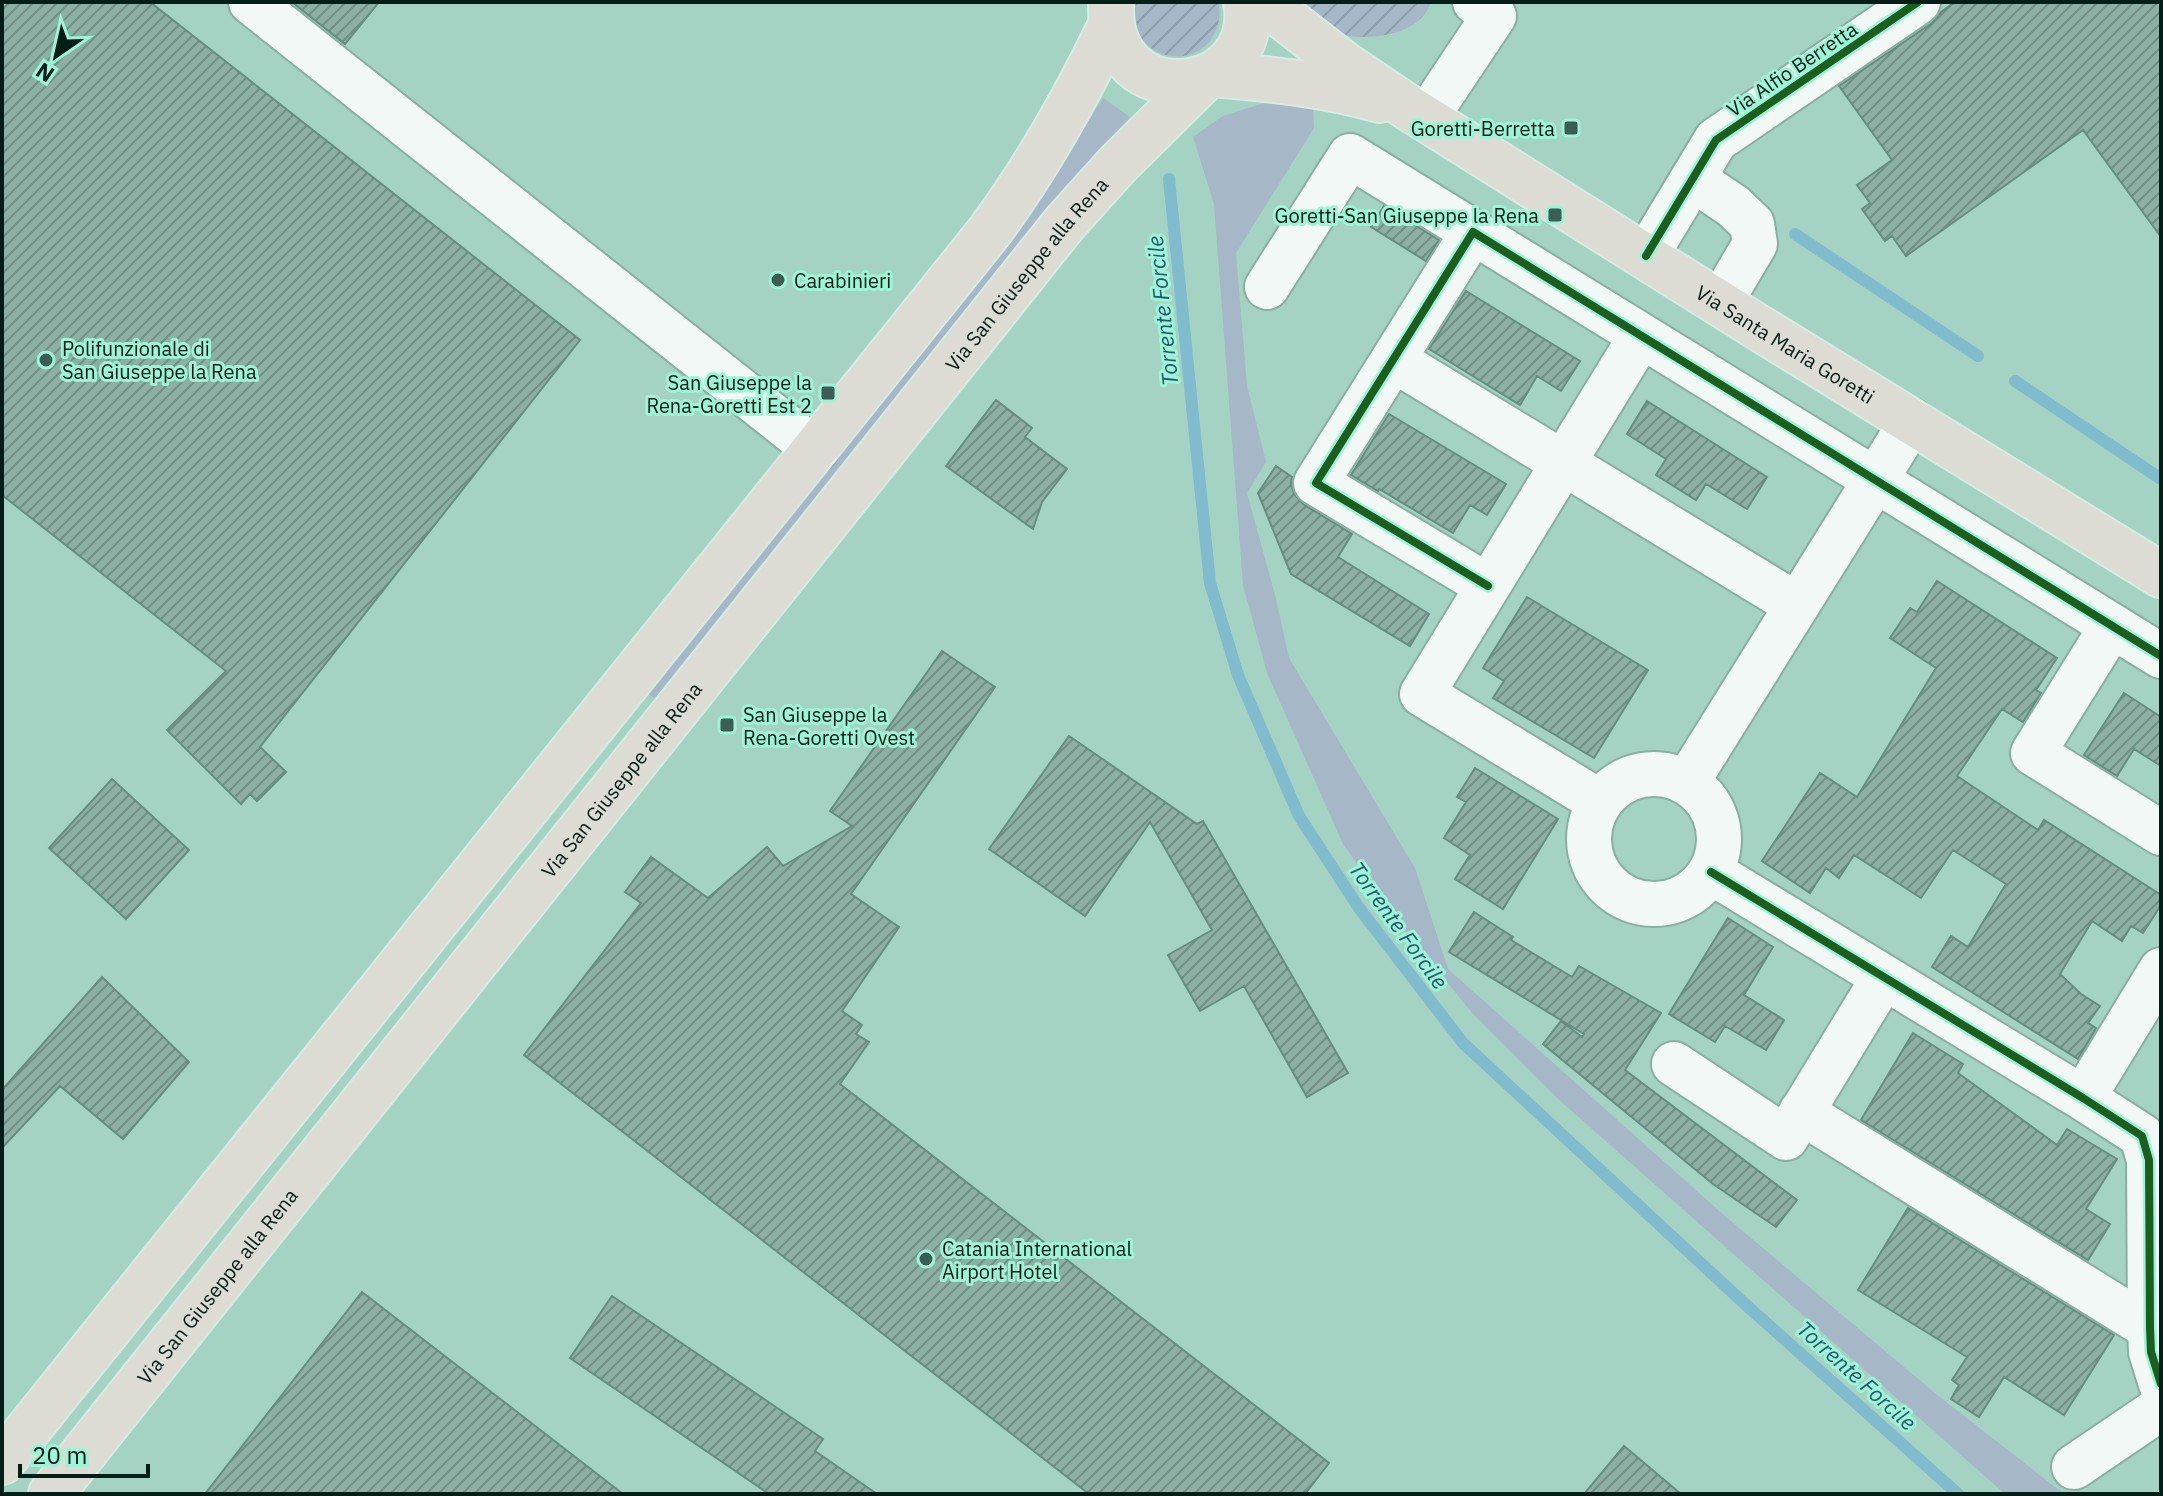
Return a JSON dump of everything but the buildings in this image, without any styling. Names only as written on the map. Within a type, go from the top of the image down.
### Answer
[{"type":"main road","name":"Via San Giuseppe alla Rena","points":[[51,1494],[1064,224],[1118,164],[1209,76],[1232,58],[1247,26],[1246,2]]},
{"type":"main road","points":[[1264,2],[1345,65],[1419,114]]},
{"type":"main road","points":[[2,1462],[816,450],[1013,200],[1053,136],[1111,14]]},
{"type":"main road","points":[[1111,14],[1119,49],[1146,74],[1164,81],[1192,81],[1209,76],[1301,82],[1351,92],[1419,114]]},
{"type":"main road","name":"Via Santa Maria Goretti","points":[[1419,114],[2161,575]]},
{"type":"main road","points":[[613,701],[657,737]]},
{"type":"main road","points":[[514,825],[557,860]]},
{"type":"street","points":[[251,2],[816,450]]},
{"type":"street","points":[[1419,114],[1494,16],[1475,2]]},
{"type":"street","name":"Via Alfio Berretta","points":[[1646,256],[1716,140],[1918,2]]},
{"type":"street","points":[[1267,287],[1350,156],[2161,656]]},
{"type":"street","points":[[1693,179],[1733,206],[1752,224],[1755,244],[1720,303]]},
{"type":"street","points":[[1473,232],[1316,483],[1488,586]]},
{"type":"street","points":[[1600,802],[1422,694],[1641,336]]},
{"type":"street","points":[[1394,360],[1797,605]]},
{"type":"street","points":[[1687,782],[1912,421]]},
{"type":"street","points":[[2112,626],[2033,753],[2161,833]]},
{"type":"street","points":[[1650,773],[1669,775],[1687,782],[1703,795],[1714,812],[1720,832],[1718,853],[1711,872],[1698,889],[1669,902],[1638,902],[1618,893],[1603,879],[1593,861],[1589,839],[1592,819],[1600,802],[1615,786],[1632,777],[1650,773]]},
{"type":"street","points":[[1711,872],[2142,1136],[2149,1160],[2150,1328],[2153,1360],[2161,1384]]},
{"type":"street","points":[[2083,1098],[2161,970]]},
{"type":"street","points":[[1674,1064],[1786,1138],[1884,977]]},
{"type":"street","points":[[1801,1112],[2150,1328]]},
{"type":"street","points":[[2074,1467],[2161,1408]]},
{"type":"shaded area","points":[[1136,2],[1219,2],[1218,24],[1211,40],[1199,51],[1184,56],[1168,55],[1153,50],[1142,38],[1135,21]]},
{"type":"shaded area","points":[[1308,2],[1431,2],[1426,13],[1408,27],[1384,35],[1359,37],[1337,33],[1308,18]]},
{"type":"shaded area","points":[[1103,98],[1130,117],[1064,190],[657,700],[647,693],[1051,179]]},
{"type":"shaded area","points":[[1264,103],[1313,104],[1314,128],[1236,253],[1247,386],[1266,462],[1247,493],[1289,658],[1415,868],[1448,969],[1726,1217],[1936,1394],[2064,1494],[2005,1494],[1557,1098],[1473,1014],[1395,918],[1343,844],[1267,673],[1243,585],[1214,204],[1193,137],[1223,116]]},
{"type":"waterway","name":"Torrente Forcile","points":[[1169,179],[1210,583],[1238,675],[1299,816],[1359,908],[1463,1043],[1745,1304],[1958,1494]]},
{"type":"waterway","points":[[1795,234],[1978,356]]},
{"type":"waterway","points":[[2015,381],[2161,479]]},
{"type":"cycle path","points":[[1646,256],[1716,140],[1918,2]]},
{"type":"cycle path","points":[[1488,586],[1316,483],[1473,232],[2161,656]]},
{"type":"cycle path","points":[[1711,872],[2142,1136],[2149,1160],[2151,1352],[2161,1384]]},
{"type":"place","name":"Goretti-Berretta","points":[[1571,128]]},
{"type":"place","name":"Goretti-San Giuseppe la Rena","points":[[1555,215]]},
{"type":"place","name":"Carabinieri","points":[[778,280]]},
{"type":"place","name":"Polifunzionale di San Giuseppe la Rena","points":[[46,360]]},
{"type":"place","name":"San Giuseppe la Rena-Goretti Est 2","points":[[828,393]]},
{"type":"place","name":"San Giuseppe la Rena-Goretti Ovest","points":[[727,725]]},
{"type":"place","name":"Catania International Airport Hotel","points":[[926,1259]]}]
